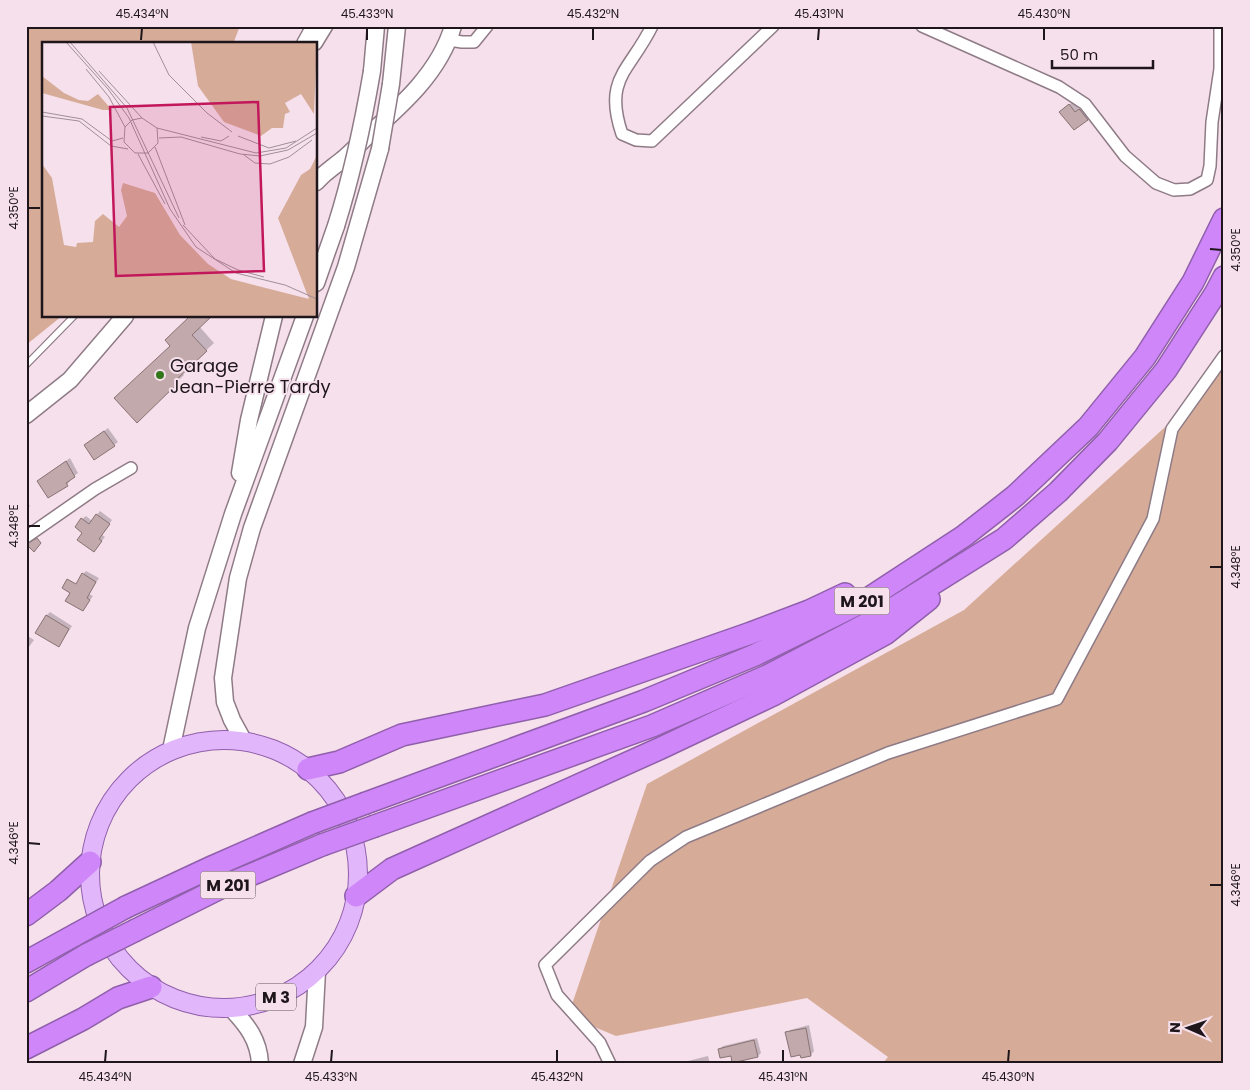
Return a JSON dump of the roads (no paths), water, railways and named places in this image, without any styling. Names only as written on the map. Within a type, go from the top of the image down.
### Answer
[{"type":"highway","name":"M 201","points":[[26,962],[126,907],[312,823],[644,701],[756,655],[866,600],[964,536],[1015,496],[1088,427],[1146,357],[1193,282],[1224,219]]},
{"type":"highway","name":"M 201","points":[[26,991],[86,956],[224,886],[375,826],[652,726],[767,676],[878,618],[1004,539],[1058,492],[1108,441],[1166,370],[1224,277]]},
{"type":"highway","points":[[308,769],[339,762],[402,735],[545,705],[644,672],[809,611],[869,582],[948,536],[1067,447]]},
{"type":"highway","points":[[356,896],[392,869],[661,748],[774,695],[838,661],[885,634],[1004,539]]},
{"type":"highway","points":[[26,915],[58,891],[90,862]]},
{"type":"highway","points":[[26,1048],[83,1019],[118,998],[152,987]]},
{"type":"main road","points":[[306,42],[315,26]]},
{"type":"main road","points":[[318,277],[348,189],[372,71],[376,26]]},
{"type":"main road","points":[[243,740],[225,702],[223,678],[238,578],[252,528],[346,267],[380,149],[391,84],[397,26]]},
{"type":"main road","points":[[320,175],[342,160],[402,105],[433,68],[451,33]]},
{"type":"main road","points":[[26,415],[70,380],[123,318]]},
{"type":"main road","points":[[232,514],[249,420],[274,318]]},
{"type":"main road","points":[[171,750],[197,628],[232,514],[304,318]]},
{"type":"main road","name":"M 3","points":[[218,739],[243,740],[277,750],[308,769],[332,795],[349,826],[357,860],[356,896],[348,923],[335,949],[317,971],[291,990],[262,1003],[231,1008],[203,1007],[176,1000],[152,987],[124,964],[103,933],[92,898],[90,862],[95,833],[107,807],[124,783],[146,764],[171,750],[194,742],[218,739]]},
{"type":"main road","name":"M 3","points":[[302,1064],[314,1027],[317,971]]},
{"type":"main road","name":"M 3","points":[[231,1008],[250,1031],[256,1043],[260,1064]]},
{"type":"street","points":[[317,42],[327,26]]},
{"type":"street","points":[[451,33],[474,42],[487,26]]},
{"type":"street","points":[[652,26],[623,72],[615,96],[616,116],[622,134],[636,140],[652,141],[773,26]]},
{"type":"street","points":[[922,26],[1058,87],[1086,104],[1125,156],[1156,183],[1174,190],[1190,189],[1206,180],[1210,166],[1212,122],[1220,68],[1220,26]]},
{"type":"street","points":[[610,1064],[600,1043],[557,995],[545,965],[650,861],[686,837],[888,753],[1057,699],[1153,519],[1172,429],[1224,356]]},
{"type":"street","points":[[26,538],[96,489],[131,468]]},
{"type":"lane","points":[[26,365],[72,318]]},
{"type":"place","name":"Garage Jean-Pierre Tardy","points":[[160,375]]}]
